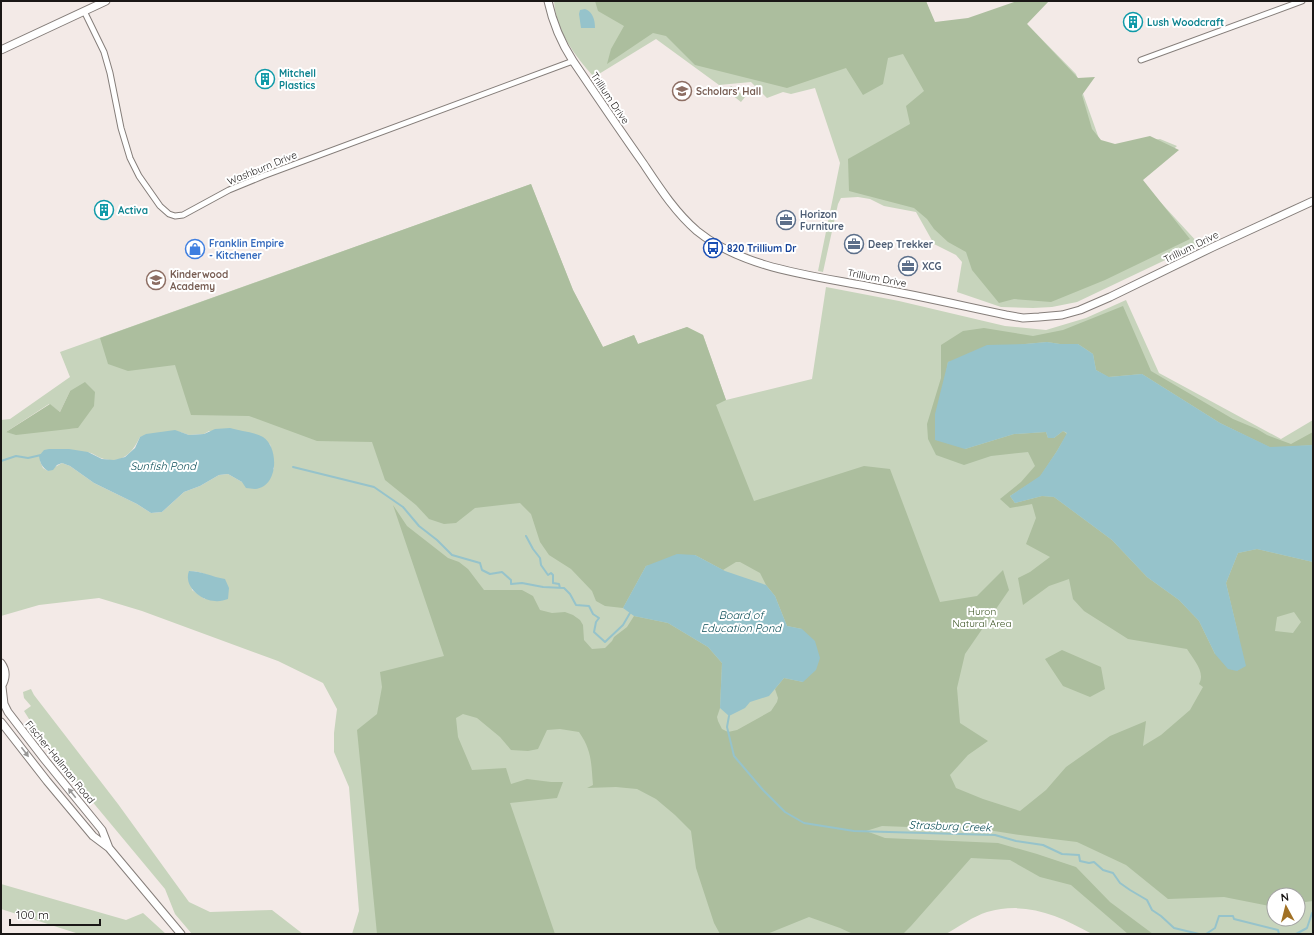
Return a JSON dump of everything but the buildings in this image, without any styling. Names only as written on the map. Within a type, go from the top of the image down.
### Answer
[{"type":"street","points":[[1,50],[106,1]]},
{"type":"street","name":"Trillium Drive","points":[[548,1],[552,22],[563,45],[671,204],[682,217],[721,248],[743,258],[781,269],[1023,318],[1062,315],[1080,310],[1110,297],[1313,201]]},
{"type":"street","points":[[1141,60],[1302,1]]},
{"type":"street","name":"Washburn Drive","points":[[84,11],[104,52],[110,73],[121,128],[130,158],[139,176],[160,206],[169,214],[175,216],[189,213],[229,190],[263,176],[573,61]]},
{"type":"street","name":"Fischer-Hallman Road","points":[[1,663],[6,676],[1,687],[4,704],[8,712],[44,760],[102,830],[109,848]]},
{"type":"street","name":"Fischer-Hallman Road","points":[[1,722],[47,782],[93,836],[109,848],[181,934]]},
{"type":"green space","points":[[554,1],[926,1],[934,24],[1024,21],[1076,74],[1102,147],[1160,139],[1177,146],[1140,180],[1199,244],[1077,302],[1052,307],[1001,307],[957,292],[962,262],[956,255],[934,244],[916,212],[884,206],[870,199],[858,197],[841,198],[838,204],[823,272],[818,271],[840,163],[815,88],[791,94],[783,92],[767,98],[751,82],[719,85],[656,39],[594,77],[574,52],[563,33],[558,23]]},
{"type":"green space","points":[[595,1],[926,1],[935,22],[968,18],[1017,1],[1049,1],[1027,24],[1078,78],[1095,77],[1082,95],[1092,129],[1101,140],[1115,144],[1150,136],[1179,150],[1143,180],[1190,239],[1105,280],[1051,302],[1014,299],[999,303],[972,270],[966,252],[948,242],[934,229],[927,219],[914,208],[849,191],[848,159],[910,124],[906,106],[924,91],[903,54],[888,58],[883,84],[863,95],[846,68],[787,88],[695,65],[666,36],[653,33],[607,64],[611,49],[624,26],[598,11]]},
{"type":"green space","points":[[731,86],[745,97],[741,102],[727,91]]},
{"type":"green space","name":"Huron Natural Area","points":[[531,184],[573,290],[603,347],[634,335],[638,344],[687,327],[703,335],[726,400],[812,379],[826,287],[899,301],[1005,326],[1046,330],[1086,318],[1126,300],[1159,373],[1281,439],[1313,420],[1313,934],[1092,934],[1054,916],[1028,909],[1015,908],[987,912],[946,934],[352,934],[359,911],[349,787],[334,752],[334,733],[337,709],[323,683],[278,661],[142,611],[99,598],[39,605],[1,616],[1,420],[10,419],[70,377],[60,352]],"holes":[[[70,391],[78,428],[6,432],[49,404],[60,412]],[[209,431],[270,444],[274,469],[242,482],[228,474],[219,475],[200,486],[184,492],[162,512],[151,513],[137,504],[94,483],[70,466],[62,463],[48,471],[43,468],[40,461],[86,452],[108,460],[120,459],[129,453],[140,437],[180,432],[189,435],[204,434]],[[189,571],[200,572],[216,578],[205,599],[192,590]]]},
{"type":"green space","name":"Huron Natural Area","points":[[531,184],[573,290],[603,347],[634,335],[638,344],[687,327],[703,335],[726,400],[716,405],[754,501],[864,466],[890,469],[940,602],[977,596],[1003,570],[1009,590],[965,654],[957,688],[960,723],[988,741],[968,755],[950,775],[956,788],[983,799],[1020,811],[1046,790],[1066,767],[1110,736],[1146,721],[1143,746],[1161,735],[1190,710],[1203,687],[1199,684],[1201,675],[1200,670],[1187,649],[1128,639],[1084,611],[1073,599],[1069,579],[1049,586],[1023,605],[1018,578],[1030,572],[1050,557],[1026,544],[1036,518],[1032,504],[1010,508],[1000,499],[1021,482],[1035,466],[1028,452],[991,456],[964,465],[936,455],[928,439],[927,424],[941,378],[941,345],[963,331],[984,328],[1033,336],[1063,330],[1123,306],[1151,371],[1233,419],[1267,435],[1291,444],[1313,432],[1313,445],[1271,448],[1220,423],[1142,374],[1108,377],[1096,370],[1093,354],[1078,344],[1047,342],[1025,344],[948,362],[945,379],[965,449],[1014,434],[1046,432],[1048,438],[1054,438],[1063,431],[1067,434],[1040,477],[1010,496],[1015,503],[1042,496],[1054,497],[1112,540],[1147,577],[1179,600],[1199,621],[1215,654],[1239,638],[1226,583],[1238,553],[1257,549],[1313,562],[1313,901],[1306,902],[1306,887],[1266,887],[1266,905],[1224,897],[1168,899],[1126,865],[1077,842],[988,830],[882,826],[866,831],[885,838],[998,843],[1076,867],[1110,902],[1153,934],[1128,934],[1071,885],[1040,877],[1010,860],[971,858],[903,934],[853,934],[809,917],[767,934],[720,934],[714,923],[696,868],[691,831],[656,799],[637,789],[616,787],[587,788],[593,785],[591,763],[589,751],[579,732],[560,729],[547,730],[538,749],[528,751],[511,750],[500,737],[477,718],[463,714],[456,718],[458,737],[472,770],[506,768],[511,784],[527,779],[563,782],[557,798],[510,803],[555,934],[377,934],[357,730],[377,714],[382,687],[380,672],[444,656],[393,505],[407,526],[448,558],[459,562],[468,569],[484,590],[522,590],[533,596],[540,610],[552,613],[565,612],[580,620],[583,625],[584,640],[592,649],[605,648],[614,637],[627,627],[634,616],[668,623],[708,647],[722,663],[720,708],[717,717],[722,729],[728,732],[737,730],[771,711],[778,698],[775,689],[784,678],[803,682],[802,629],[787,626],[775,596],[766,585],[760,573],[740,562],[736,562],[723,570],[695,555],[646,566],[623,608],[605,606],[596,601],[592,591],[571,569],[549,555],[540,542],[531,514],[520,503],[475,508],[456,523],[444,524],[429,519],[416,505],[385,480],[372,442],[317,441],[249,416],[191,415],[175,365],[128,371],[108,364],[100,338]],"holes":[[[1294,612],[1301,622],[1293,633],[1275,631],[1277,617]]]},
{"type":"green space","points":[[85,382],[95,392],[94,406],[78,428],[16,435],[6,432],[50,404],[60,412],[70,391]]},
{"type":"green space","points":[[1062,650],[1101,667],[1105,689],[1090,697],[1063,686],[1045,659]]},
{"type":"green space","points":[[31,689],[34,695],[118,804],[189,902],[210,912],[272,910],[303,934],[192,934],[175,914],[165,889],[46,746],[24,711],[31,706],[24,698],[23,692]]},
{"type":"green space","points":[[1,884],[126,920],[143,913],[166,934],[79,934],[1,909]]},
{"type":"water","points":[[585,9],[590,12],[593,17],[595,28],[581,28],[579,14],[580,10]]},
{"type":"water","points":[[1047,342],[1078,344],[1093,354],[1096,370],[1109,377],[1142,374],[1220,423],[1270,447],[1313,445],[1313,562],[1257,549],[1238,553],[1226,583],[1246,666],[1237,671],[1228,669],[1215,654],[1199,621],[1179,600],[1147,577],[1112,540],[1054,497],[1042,496],[1015,503],[1010,496],[1040,476],[1067,433],[1063,431],[1054,438],[1048,438],[1046,432],[1014,434],[965,449],[935,440],[935,414],[948,362],[987,345]]},
{"type":"water","name":"Sunfish Pond","points":[[230,428],[259,435],[268,442],[274,457],[274,466],[269,481],[263,487],[255,489],[246,488],[242,482],[228,474],[219,475],[200,486],[184,492],[162,512],[151,513],[137,504],[94,483],[70,466],[62,463],[57,465],[53,470],[48,471],[42,465],[39,456],[44,450],[69,449],[88,452],[102,459],[114,460],[125,457],[135,448],[140,437],[146,434],[175,430],[189,435],[204,434],[215,429]]},
{"type":"water","name":"Board of Education Pond","points":[[677,554],[695,555],[725,571],[766,585],[775,596],[787,626],[802,629],[815,641],[820,658],[816,670],[803,682],[784,678],[769,696],[750,702],[745,708],[729,716],[720,708],[722,663],[708,647],[668,623],[634,616],[623,608],[646,566]]},
{"type":"water","points":[[189,571],[225,579],[229,588],[228,599],[222,601],[210,600],[194,592],[189,582]]},
{"type":"waterway","points":[[1,461],[16,456],[28,458],[41,455]]},
{"type":"waterway","points":[[293,467],[374,487],[403,507],[419,526],[437,540],[452,555],[480,563],[482,570],[490,574],[502,572],[511,580],[511,584],[522,583],[543,587],[564,588],[570,594],[576,605],[589,606],[593,614],[599,618],[596,622],[594,632],[605,642],[623,625],[630,613]]},
{"type":"waterway","points":[[526,536],[540,558],[541,565],[548,575],[551,573],[553,575],[553,583],[559,584],[560,588]]},
{"type":"waterway","name":"Strasburg Creek","points":[[729,716],[727,727],[734,756],[763,790],[785,812],[804,823],[854,831],[995,835],[1016,841],[1043,845],[1062,854],[1079,855],[1080,861],[1089,863],[1094,862],[1103,870],[1113,873],[1120,883],[1147,900],[1152,910],[1174,928],[1199,934]]},
{"type":"waterway","name":"Strasburg Creek","points":[[1296,934],[1307,928],[1313,913]]},
{"type":"waterway","name":"Strasburg Creek","points":[[1206,934],[1215,928],[1219,916],[1233,916],[1234,919],[1278,930],[1279,934]]},
{"type":"place","name":"Lush Woodcraft","points":[[1133,22]]},
{"type":"place","name":"Mitchell Plastics","points":[[265,79]]},
{"type":"place","name":"Scholars' Hall","points":[[682,91]]},
{"type":"place","name":"Activa","points":[[104,210]]},
{"type":"place","name":"Horizon Furniture","points":[[786,220]]},
{"type":"place","name":"Deep Trekker","points":[[854,244]]},
{"type":"place","name":"820 Trillium Dr","points":[[713,248]]},
{"type":"place","name":"Franklin Empire - Kitchener","points":[[195,249]]},
{"type":"place","name":"XCG","points":[[908,266]]},
{"type":"place","name":"Kinderwood Academy","points":[[156,280]]}]
